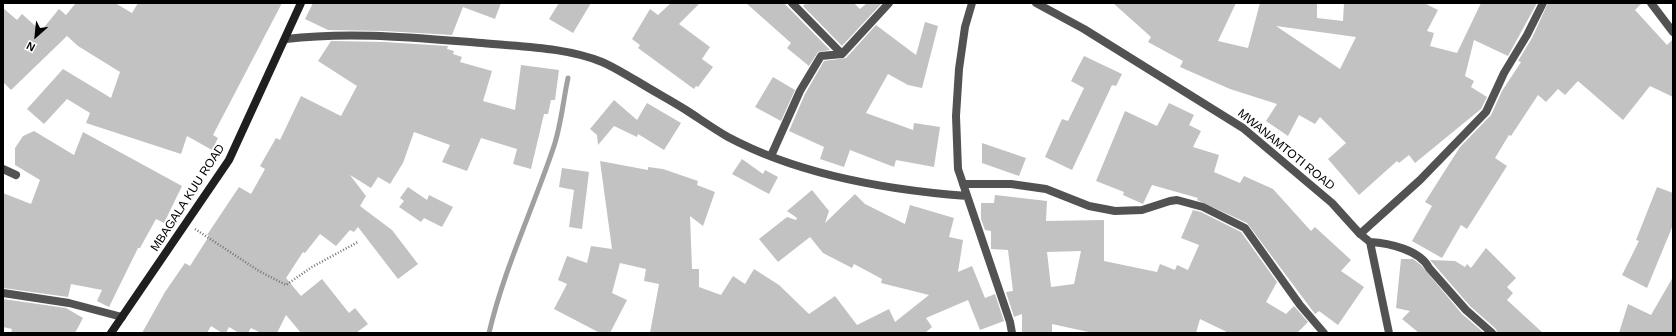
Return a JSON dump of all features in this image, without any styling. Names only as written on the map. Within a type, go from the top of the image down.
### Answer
[{"type":"street","name":"MBAGALA KUU ROAD","points":[[111,333],[229,160],[286,40],[301,3]]},
{"type":"street","points":[[792,3],[842,54]]},
{"type":"street","points":[[771,156],[800,91],[821,56],[842,54],[890,3]]},
{"type":"street","points":[[972,3],[965,27],[959,69],[956,116],[958,169],[1010,322],[1012,333]]},
{"type":"street","name":"MWANAMTOTI ROAD","points":[[1036,3],[1084,29],[1243,128],[1332,203],[1360,234],[1370,242]]},
{"type":"street","points":[[1360,234],[1420,180],[1486,112],[1504,73],[1544,3]]},
{"type":"street","points":[[1651,3],[1673,32]]},
{"type":"street","points":[[286,40],[307,37],[363,35],[524,47],[575,54],[609,66],[726,136],[771,156],[839,177],[884,187],[917,192],[967,196]]},
{"type":"street","points":[[3,169],[16,175]]},
{"type":"street","points":[[963,184],[1011,184],[1046,190],[1089,206],[1115,211],[1142,210],[1177,200],[1203,207],[1245,228],[1296,299],[1324,333]]},
{"type":"street","points":[[1389,333],[1370,242],[1387,243],[1425,260],[1429,268],[1466,310],[1492,333]]},
{"type":"street","points":[[3,293],[69,303],[122,317]]},
{"type":"path","points":[[187,223],[209,240],[259,271],[286,285],[312,267],[358,242]]},
{"type":"building","points":[[76,3],[115,3],[132,13],[138,3],[282,3],[213,135],[218,138],[212,150],[187,136],[181,154],[86,123],[90,113],[67,99],[44,124],[27,109],[63,69],[111,98],[120,72],[78,46],[67,36],[11,90],[3,82],[3,8],[17,20],[22,14],[41,31],[59,9],[66,15]]},
{"type":"building","points":[[313,3],[501,3],[495,19],[463,7],[452,35],[384,31],[328,30],[305,19]]},
{"type":"building","points":[[559,3],[591,3],[573,33],[549,19]]},
{"type":"building","points":[[671,3],[700,3],[679,24],[710,47],[702,59],[713,67],[698,87],[696,86],[694,89],[638,48],[640,45],[632,39],[650,9],[658,15]]},
{"type":"building","points":[[746,3],[784,3],[830,50],[818,52],[809,66],[787,48],[791,43]]},
{"type":"building","points":[[806,3],[854,3],[860,9],[867,3],[882,3],[842,46],[803,6]]},
{"type":"building","points":[[1113,3],[1236,3],[1218,41],[1248,48],[1260,3],[1317,3],[1317,18],[1343,21],[1344,3],[1424,3],[1438,10],[1427,31],[1434,33],[1430,46],[1457,53],[1481,3],[1537,3],[1508,56],[1474,40],[1465,76],[1474,81],[1471,87],[1487,97],[1481,109],[1415,163],[1409,155],[1399,163],[1397,161],[1359,195],[1328,159],[1346,143],[1320,117],[1315,124],[1299,115],[1288,136],[1266,121],[1277,104],[1230,89],[1180,67],[1183,61],[1148,42],[1151,37]],"holes":[[[1276,26],[1356,37],[1340,69]]]},
{"type":"building","points":[[1548,3],[1642,3],[1635,10],[1667,45],[1673,39],[1673,97],[1650,86],[1623,120],[1578,81],[1565,95],[1558,89],[1546,102],[1538,95],[1511,136],[1509,135],[1495,158],[1507,166],[1467,229],[1461,225],[1442,258],[1412,241],[1432,206],[1425,202],[1460,147],[1491,115],[1502,91],[1521,62],[1518,61],[1532,38]]},
{"type":"building","points":[[925,22],[938,26],[922,88],[908,85],[888,74],[866,113],[913,130],[914,123],[940,127],[934,167],[896,160],[894,167],[850,150],[844,167],[820,159],[824,147],[789,131],[805,94],[824,61],[846,58],[876,25],[916,55]]},
{"type":"building","points":[[331,41],[384,42],[448,46],[447,49],[454,51],[453,54],[462,57],[460,62],[492,71],[483,101],[515,110],[521,65],[559,70],[555,100],[551,100],[548,114],[544,114],[531,169],[513,164],[517,149],[481,138],[467,171],[442,162],[450,145],[414,132],[403,163],[390,184],[378,177],[371,188],[350,175],[366,196],[360,206],[392,230],[418,264],[398,279],[358,227],[354,232],[350,230],[336,246],[320,234],[305,253],[303,252],[286,278],[301,296],[322,279],[349,313],[355,308],[368,324],[356,333],[301,333],[286,315],[277,333],[261,333],[251,328],[248,333],[239,333],[229,327],[226,333],[222,333],[211,326],[207,333],[142,333],[165,292],[185,263],[190,266],[209,236],[207,235],[239,187],[251,194],[265,169],[260,166],[276,138],[280,140],[301,96],[341,116],[357,86],[318,61]]},
{"type":"building","points":[[1084,56],[1122,74],[1116,86],[1112,85],[1072,170],[1045,157],[1062,119],[1068,121],[1084,88],[1071,81]]},
{"type":"building","points":[[773,77],[795,90],[781,121],[755,107]]},
{"type":"building","points":[[614,100],[637,120],[647,103],[681,123],[664,150],[638,134],[637,137],[614,126],[598,145],[597,135],[590,129]]},
{"type":"building","points":[[1169,103],[1194,115],[1189,125],[1201,131],[1193,147],[1219,155],[1214,172],[1240,183],[1244,176],[1273,189],[1311,231],[1315,227],[1351,260],[1341,271],[1364,287],[1338,325],[1319,311],[1315,314],[1247,223],[1197,200],[1198,198],[1152,185],[1143,204],[1123,195],[1124,192],[1096,181],[1125,111],[1157,126]]},
{"type":"building","points":[[34,131],[74,155],[83,132],[182,186],[164,223],[156,219],[140,248],[138,248],[109,307],[97,301],[102,290],[71,284],[68,297],[3,288],[3,193],[31,204],[40,180],[15,165],[15,148],[23,136]]},
{"type":"building","points":[[982,143],[1026,158],[1019,176],[982,163]]},
{"type":"building","points":[[742,159],[763,174],[765,170],[778,177],[769,194],[732,174]]},
{"type":"building","points":[[600,161],[648,170],[648,167],[663,169],[698,181],[697,185],[715,192],[703,226],[690,216],[692,269],[699,269],[699,287],[721,295],[733,276],[745,284],[754,269],[779,285],[809,314],[835,296],[857,325],[889,309],[895,322],[929,295],[881,283],[882,279],[854,264],[852,268],[823,253],[810,237],[778,262],[759,239],[787,217],[796,220],[797,218],[787,211],[812,190],[829,211],[825,223],[855,194],[865,204],[905,224],[910,205],[954,218],[949,237],[963,240],[958,272],[972,266],[985,298],[995,294],[1004,321],[980,330],[968,300],[926,318],[932,327],[925,333],[650,333],[659,284],[644,281],[646,269],[620,263],[612,293],[627,300],[610,333],[600,333],[554,309],[567,284],[558,280],[567,256],[587,263],[591,246],[612,249]]},
{"type":"building","points":[[562,168],[589,172],[582,229],[569,227],[574,190],[559,187]]},
{"type":"building","points":[[408,187],[427,200],[429,195],[453,207],[442,227],[424,218],[421,222],[399,207],[404,201],[400,198]]},
{"type":"building","points":[[1657,187],[1673,193],[1673,225],[1647,288],[1622,275],[1639,241],[1636,240]]},
{"type":"building","points":[[995,195],[1047,201],[1046,221],[1104,220],[1104,261],[1157,272],[1160,264],[1175,270],[1177,265],[1188,270],[1199,245],[1181,238],[1193,210],[1201,212],[1241,232],[1277,282],[1266,302],[1286,314],[1294,306],[1308,322],[1297,333],[1229,333],[1200,319],[1196,333],[1093,333],[1052,324],[1052,333],[1022,333],[1022,314],[1014,317],[1006,292],[1013,291],[1008,250],[991,249],[991,231],[985,230],[981,219],[981,203],[994,203]],"holes":[[[1081,251],[1074,284],[1051,287],[1047,252]]]},
{"type":"building","points":[[1486,248],[1516,278],[1507,287],[1513,293],[1507,300],[1543,333],[1497,333],[1496,329],[1470,306],[1430,260],[1455,261],[1465,267],[1467,264],[1471,268]]},
{"type":"building","points":[[1401,259],[1413,259],[1421,265],[1462,314],[1484,333],[1419,333],[1402,319],[1410,311],[1396,308]]},
{"type":"building","points":[[1673,277],[1673,333],[1619,333],[1628,304],[1651,315]]},
{"type":"building","points":[[3,299],[66,308],[83,318],[75,333],[11,333],[12,329],[3,327]]},
{"type":"waterway","points":[[489,333],[510,263],[556,141],[568,78]]}]
